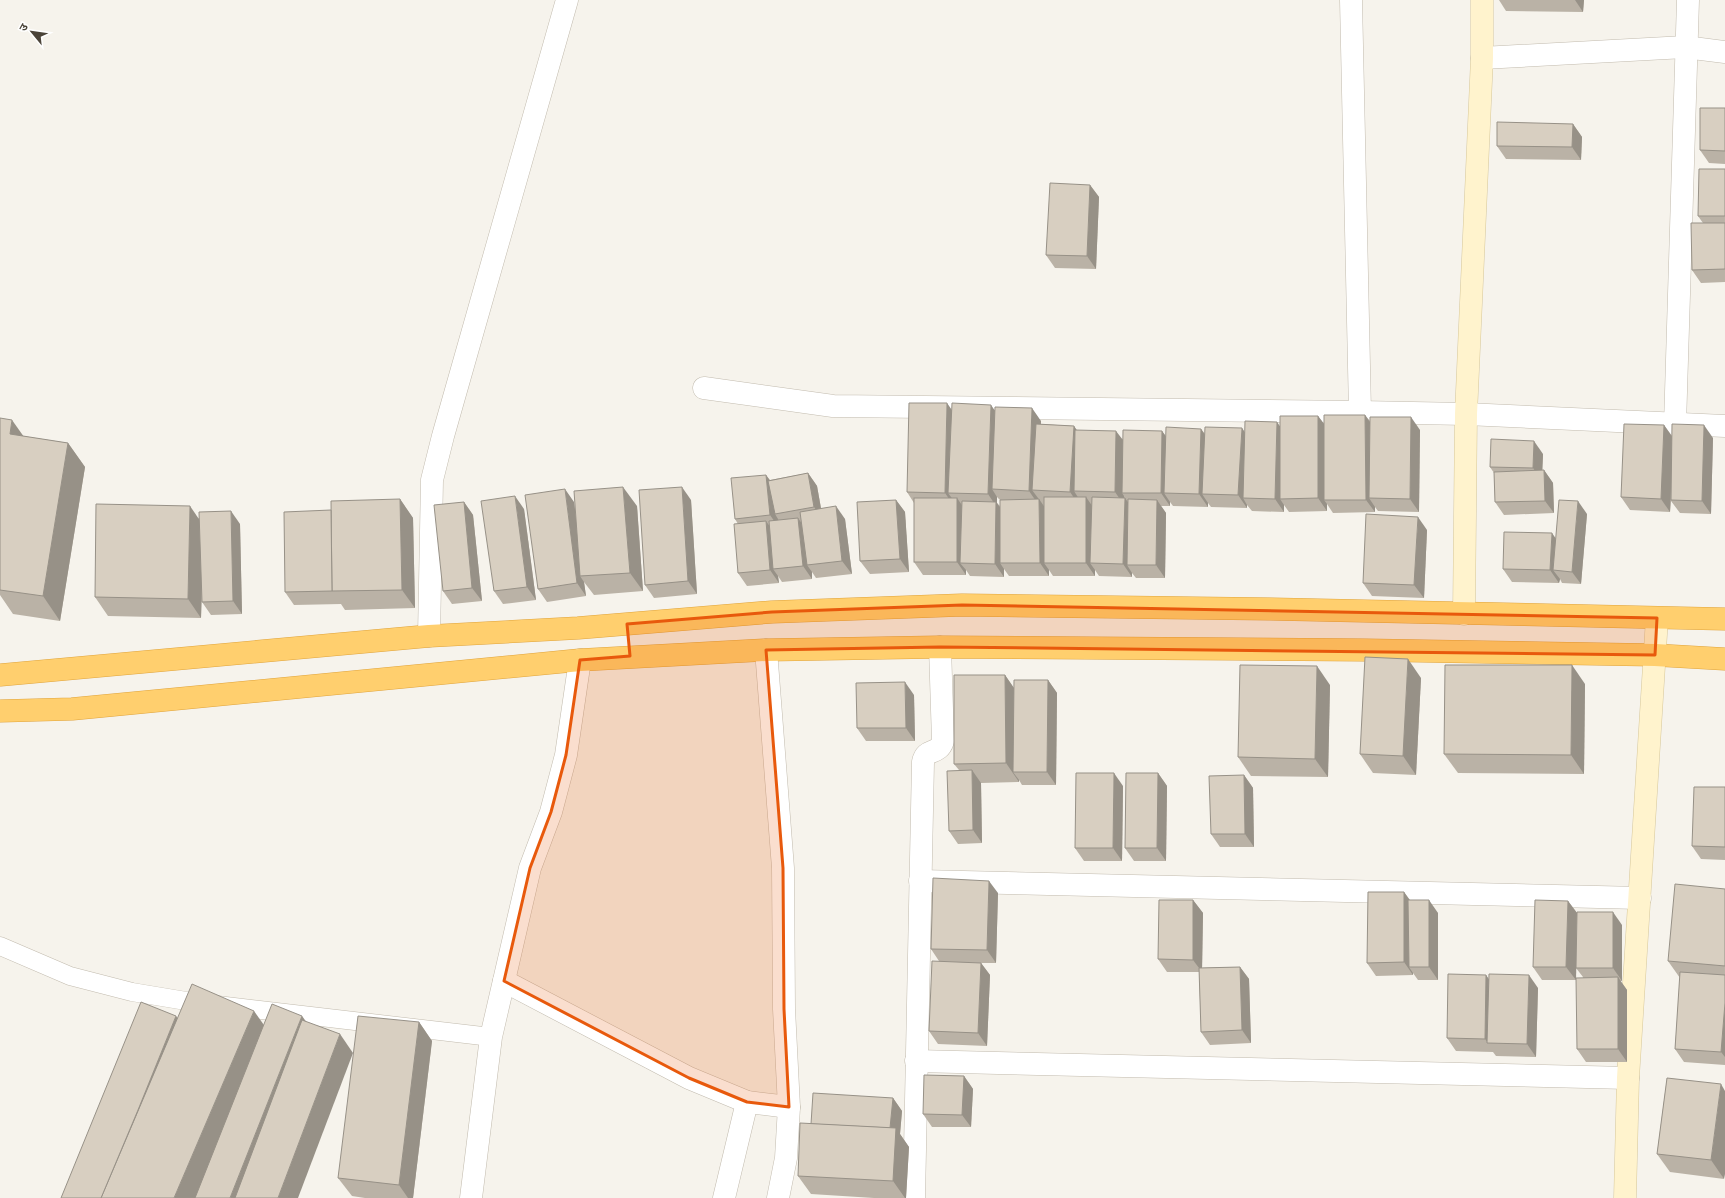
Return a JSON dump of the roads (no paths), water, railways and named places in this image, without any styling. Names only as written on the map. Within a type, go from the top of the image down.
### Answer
[{"type":"highway","points":[[0,675],[429,636],[627,624],[772,612],[962,605],[1271,609],[1725,619]]},
{"type":"highway","points":[[627,624],[630,656]]},
{"type":"highway","points":[[524,631],[527,665]]},
{"type":"highway","points":[[0,712],[80,708],[580,660],[630,656],[766,650],[940,647],[1356,650],[1655,655],[1725,659]]},
{"type":"street","points":[[429,636],[432,480],[443,436],[567,0]]},
{"type":"street","points":[[1351,0],[1360,412]]},
{"type":"street","points":[[1464,614],[1466,414],[1482,58],[1482,0]]},
{"type":"street","points":[[1675,425],[1685,47],[1688,0]]},
{"type":"street","points":[[1482,58],[1685,47],[1725,52]]},
{"type":"street","points":[[704,388],[833,406],[1466,414],[1675,425],[1725,426]]},
{"type":"street","points":[[1625,1198],[1628,1078],[1655,655],[1656,618]]},
{"type":"street","points":[[915,1198],[922,762],[924,756],[928,752],[936,751],[941,747],[943,741],[940,647]]},
{"type":"street","points":[[766,650],[783,868],[784,1009],[789,1108],[786,1158],[778,1198]]},
{"type":"street","points":[[471,1198],[491,1037],[530,868],[551,812],[566,755],[580,660]]},
{"type":"street","points":[[920,881],[1640,898]]},
{"type":"street","points":[[504,980],[689,1078],[747,1102],[789,1108]]},
{"type":"street","points":[[916,1061],[1628,1078]]},
{"type":"street","points":[[724,1198],[747,1102]]},
{"type":"lane","points":[[0,946],[70,976],[132,992],[192,1002],[491,1037]]}]
